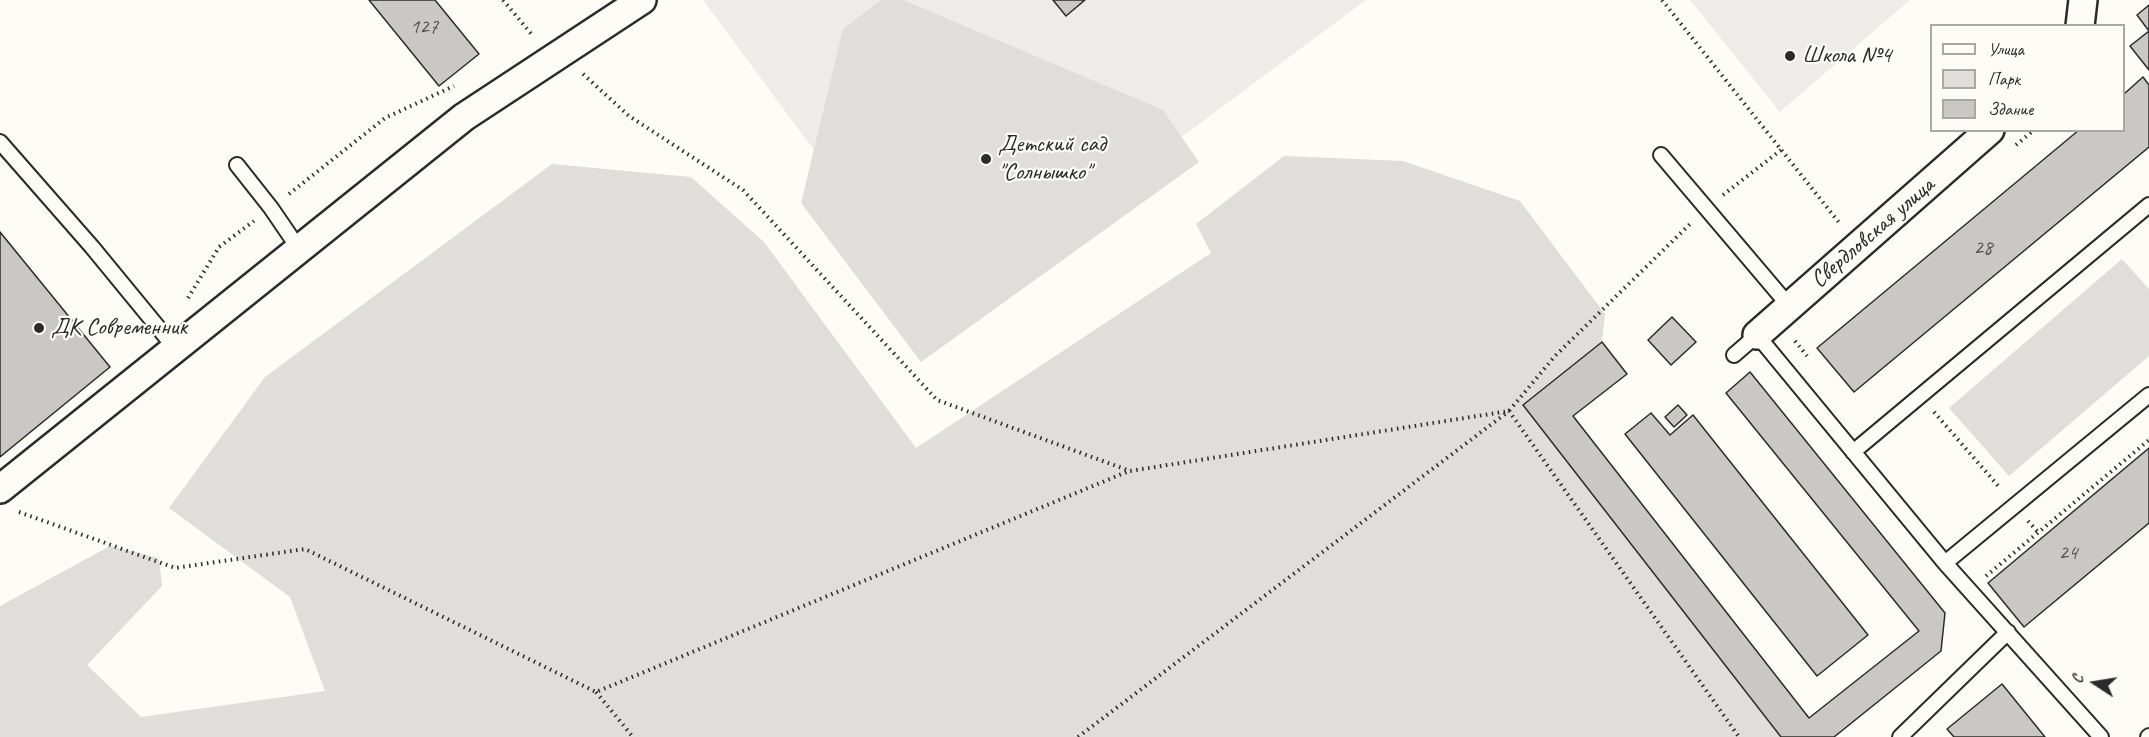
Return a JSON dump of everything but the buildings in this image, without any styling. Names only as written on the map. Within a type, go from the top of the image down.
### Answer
[{"type":"street","points":[[5,499],[170,342],[299,249],[464,117],[642,0]]},
{"type":"street","points":[[2080,24],[2083,0]]},
{"type":"street","name":"Свердловская улица","points":[[1757,335],[1988,132]]},
{"type":"lane","points":[[0,142],[92,247],[170,342]]},
{"type":"lane","points":[[1662,155],[1790,306]]},
{"type":"lane","points":[[237,165],[271,208],[299,249]]},
{"type":"lane","points":[[1853,452],[2149,206]]},
{"type":"lane","points":[[1734,356],[1757,335],[1945,563],[2101,737]]},
{"type":"lane","points":[[1945,563],[2149,395]]},
{"type":"lane","points":[[1900,737],[2008,632]]},
{"type":"path","points":[[503,0],[533,37]]},
{"type":"path","points":[[1662,0],[1843,228]]},
{"type":"path","points":[[560,54],[629,116],[743,190],[937,400],[1130,471]]},
{"type":"path","points":[[170,342],[219,247],[385,118]]},
{"type":"path","points":[[2016,145],[2032,132]]},
{"type":"path","points":[[1078,737],[1509,411],[1555,356],[1706,208],[1781,150]]},
{"type":"path","points":[[1791,335],[1812,362]]},
{"type":"path","points":[[1921,396],[2038,532]]},
{"type":"path","points":[[596,692],[1130,471],[1509,411]]},
{"type":"path","points":[[1509,411],[1739,737]]},
{"type":"path","points":[[1977,583],[2149,440]]},
{"type":"path","points":[[5,499],[175,568],[305,549],[596,692],[633,737]]},
{"type":"shaded area","name":"Детский сад \"Солнышко\"","points":[[703,0],[1366,0],[938,318]]},
{"type":"shaded area","name":"Школа №4","points":[[1690,0],[1910,0],[1780,112]]},
{"type":"green space","name":"Детский сад \"Солнышко\"","points":[[881,0],[903,0],[1163,110],[1199,162],[921,362],[801,203],[843,29]]},
{"type":"green space","points":[[1284,156],[1403,161],[1520,201],[1605,314],[1602,342],[1523,406],[1781,737],[0,737],[0,606],[110,546],[159,558],[162,586],[87,665],[141,717],[325,691],[290,597],[169,508],[265,377],[552,164],[691,177],[764,242],[916,448],[1211,253],[1196,224]]},
{"type":"green space","points":[[2122,259],[2149,289],[2149,356],[2009,476],[1949,408]]},
{"type":"place","name":"Школа №4","points":[[1790,56]]},
{"type":"place","name":"Детский сад \"Солнышко\"","points":[[986,159]]},
{"type":"place","name":"ДК Современник","points":[[39,328]]}]
